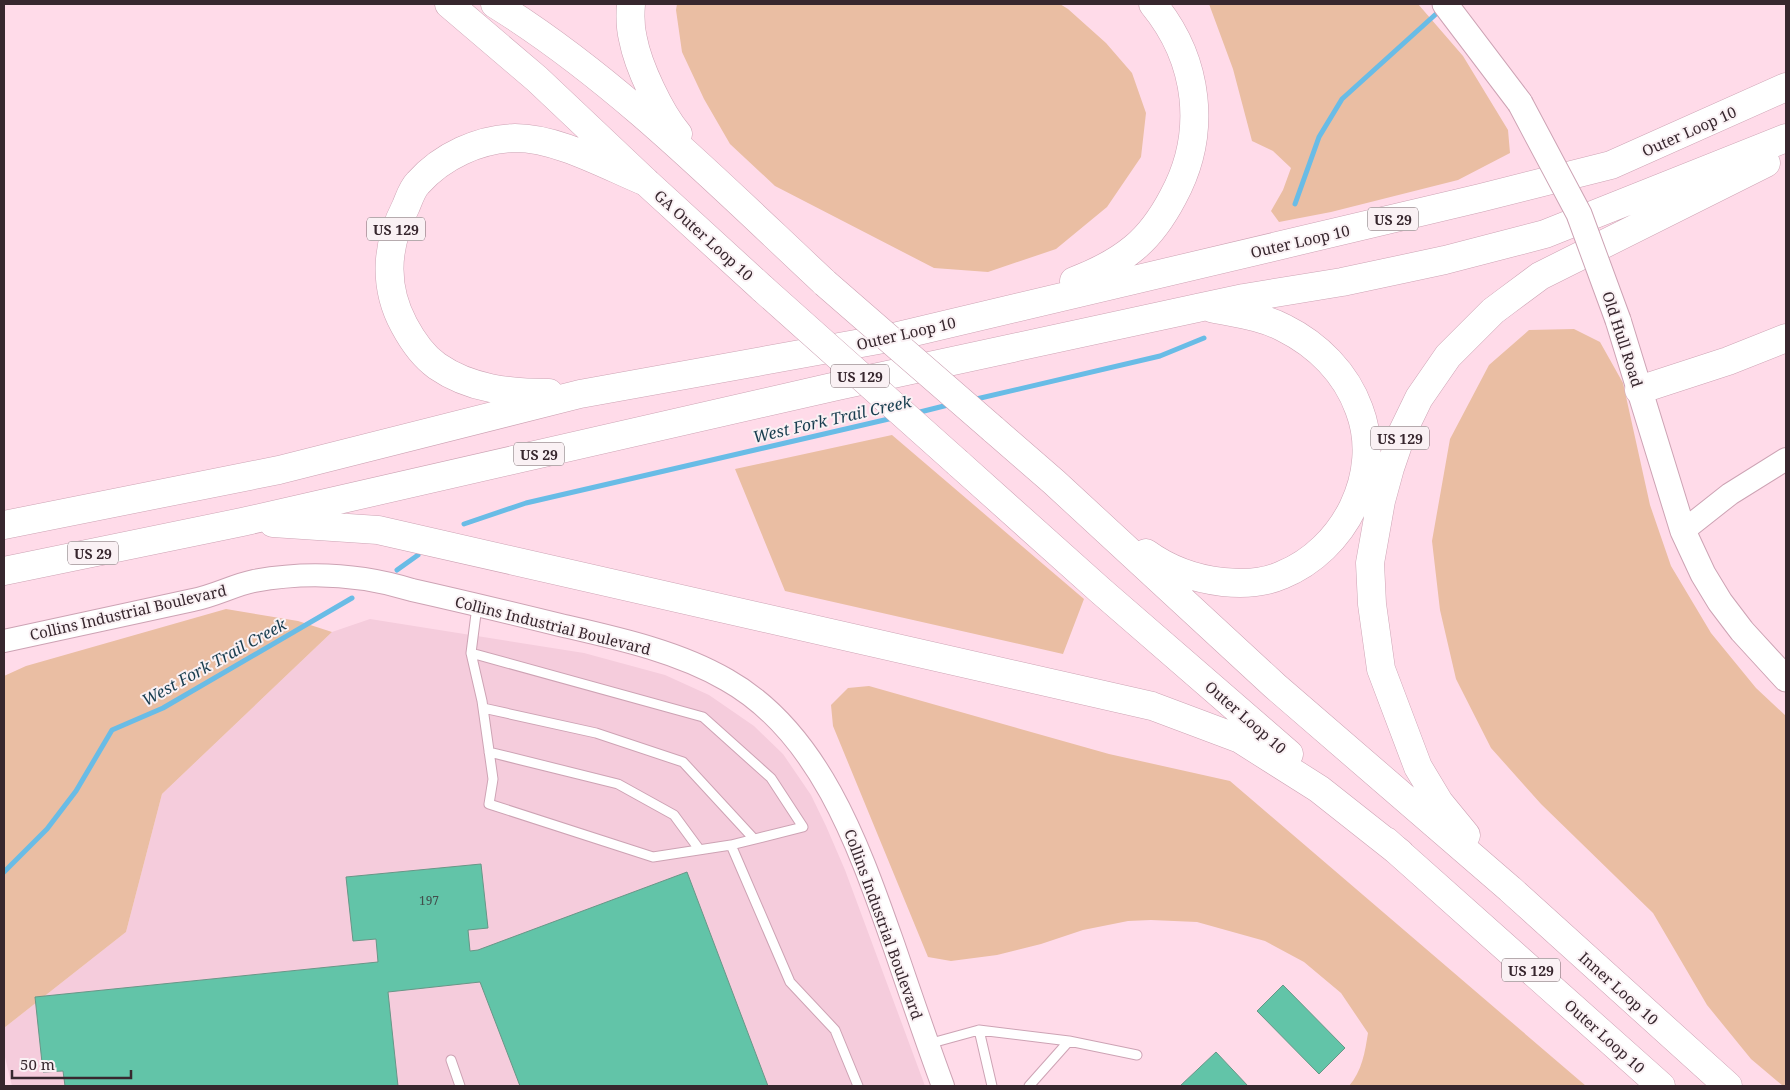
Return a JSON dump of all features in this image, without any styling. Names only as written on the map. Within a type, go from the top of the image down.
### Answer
[{"type":"highway","name":"GA Outer Loop 10","points":[[449,4],[537,79],[762,289]]},
{"type":"highway","points":[[495,4],[542,34],[632,105],[826,283],[1054,482],[1275,686],[1510,889]]},
{"type":"highway","points":[[631,4],[630,19],[633,40],[648,82],[658,103],[674,129],[736,200]]},
{"type":"highway","points":[[988,314],[1113,264],[1135,247],[1155,227],[1168,208],[1179,186],[1193,143],[1194,99],[1190,75],[1182,52],[1172,29],[1153,4]]},
{"type":"highway","name":"Outer Loop 10","points":[[580,394],[889,338],[1480,198],[1611,165],[1786,87]]},
{"type":"highway","name":"US 129","points":[[580,394],[522,393],[486,387],[460,379],[436,365],[412,340],[395,309],[390,278],[390,248],[398,222],[417,184],[438,164],[473,145],[514,138],[553,143],[646,182]]},
{"type":"highway","name":"US 29","points":[[4,571],[242,522],[837,386],[1202,306],[1342,282],[1445,260],[1545,234],[1786,138]]},
{"type":"highway","name":"US 129","points":[[1510,889],[1439,802],[1418,767],[1381,670],[1372,604],[1370,563],[1381,501],[1402,433],[1419,398],[1448,356],[1504,302],[1540,276],[1786,154]]},
{"type":"highway","name":"Outer Loop 10","points":[[762,289],[1101,592],[1244,714],[1661,1086]]},
{"type":"highway","points":[[1054,482],[1153,558],[1179,571],[1205,580],[1235,583],[1260,582],[1282,575],[1305,563],[1322,551],[1337,534],[1350,514],[1360,489],[1365,468],[1366,450],[1365,432],[1360,410],[1343,378],[1329,360],[1312,345],[1282,326],[1202,306]]},
{"type":"highway","points":[[1639,390],[1728,361],[1786,338]]},
{"type":"highway","name":"US 29","points":[[4,525],[279,470],[580,394]]},
{"type":"highway","points":[[242,522],[378,530],[1152,706],[1240,739],[1319,789],[1400,853]]},
{"type":"highway","name":"Inner Loop 10","points":[[1510,889],[1728,1086]]},
{"type":"main road","name":"Old Hull Road","points":[[1445,4],[1520,102],[1579,214],[1618,320],[1683,531],[1703,574],[1720,602],[1742,631],[1786,679]]},
{"type":"street","points":[[1683,531],[1730,494],[1786,459]]},
{"type":"street","name":"Collins Industrial Boulevard","points":[[4,641],[206,598],[253,581],[295,575],[342,575],[366,578],[594,632],[640,645],[707,669],[748,693],[766,708],[798,743],[824,783],[847,824],[866,868],[943,1086]]},
{"type":"lane","points":[[471,652],[703,717],[771,778],[802,827],[731,845],[653,858],[489,804],[493,778],[483,708],[471,652],[477,605]]},
{"type":"lane","points":[[483,708],[596,733],[683,762],[754,839]]},
{"type":"lane","points":[[489,752],[618,784],[674,815],[698,849]]},
{"type":"lane","points":[[731,845],[790,982],[835,1030],[858,1086]]},
{"type":"lane","points":[[928,1044],[979,1030],[1069,1040],[1137,1055]]},
{"type":"lane","points":[[979,1030],[992,1086]]},
{"type":"lane","points":[[1029,1086],[1069,1040]]},
{"type":"lane","points":[[451,1060],[460,1086]]},
{"type":"shaded area","points":[[677,4],[1060,4],[1106,43],[1132,73],[1146,113],[1141,157],[1107,207],[1056,249],[988,272],[934,268],[775,186],[730,144],[704,99],[682,52],[676,10]]},
{"type":"shaded area","points":[[1209,4],[1418,4],[1463,56],[1508,130],[1510,153],[1458,180],[1331,212],[1279,222],[1271,211],[1283,190],[1291,168],[1273,151],[1252,141],[1233,69]]},
{"type":"shaded area","points":[[1574,329],[1600,342],[1623,383],[1650,505],[1671,566],[1711,633],[1756,688],[1786,716],[1786,1086],[1783,1086],[1751,1059],[1707,1005],[1653,913],[1541,804],[1491,748],[1456,679],[1440,610],[1432,541],[1450,439],[1489,365],[1529,330]]},
{"type":"shaded area","points":[[892,435],[1084,599],[1063,654],[785,591],[735,469]]},
{"type":"shaded area","points":[[226,609],[298,621],[332,632],[162,794],[126,932],[4,1028],[4,676],[26,666]]},
{"type":"shaded area","points":[[370,619],[584,653],[665,675],[709,695],[754,726],[783,754],[811,795],[826,826],[845,870],[925,1086],[12,1086],[4,1053],[4,1028],[126,932],[162,794],[332,632]]},
{"type":"shaded area","points":[[869,686],[1109,754],[1230,781],[1586,1086],[1349,1086],[1360,1068],[1368,1033],[1341,993],[1304,962],[1265,941],[1197,922],[1128,921],[1083,930],[1041,944],[997,955],[951,961],[928,957],[833,726],[831,705],[848,688]]},
{"type":"building","points":[[481,864],[488,928],[468,930],[470,951],[478,950],[687,872],[768,1086],[520,1086],[480,982],[388,992],[398,1086],[65,1086],[63,1071],[43,1072],[35,997],[378,962],[376,939],[353,941],[346,877]]},
{"type":"building","points":[[1283,985],[1345,1048],[1319,1074],[1257,1011]]},
{"type":"building","points":[[1216,1052],[1248,1086],[1180,1086]]},
{"type":"waterway","name":"West Fork Trail Creek","points":[[1295,204],[1319,137],[1342,99],[1436,14]]},
{"type":"waterway","name":"West Fork Trail Creek","points":[[972,400],[1160,356],[1204,338]]},
{"type":"waterway","name":"West Fork Trail Creek","points":[[916,413],[952,404]]},
{"type":"waterway","name":"West Fork Trail Creek","points":[[464,524],[526,503],[893,418]]},
{"type":"waterway","name":"West Fork Trail Creek","points":[[397,570],[418,555]]},
{"type":"waterway","name":"West Fork Trail Creek","points":[[4,872],[47,829],[76,791],[112,730],[163,708],[352,598]]}]
